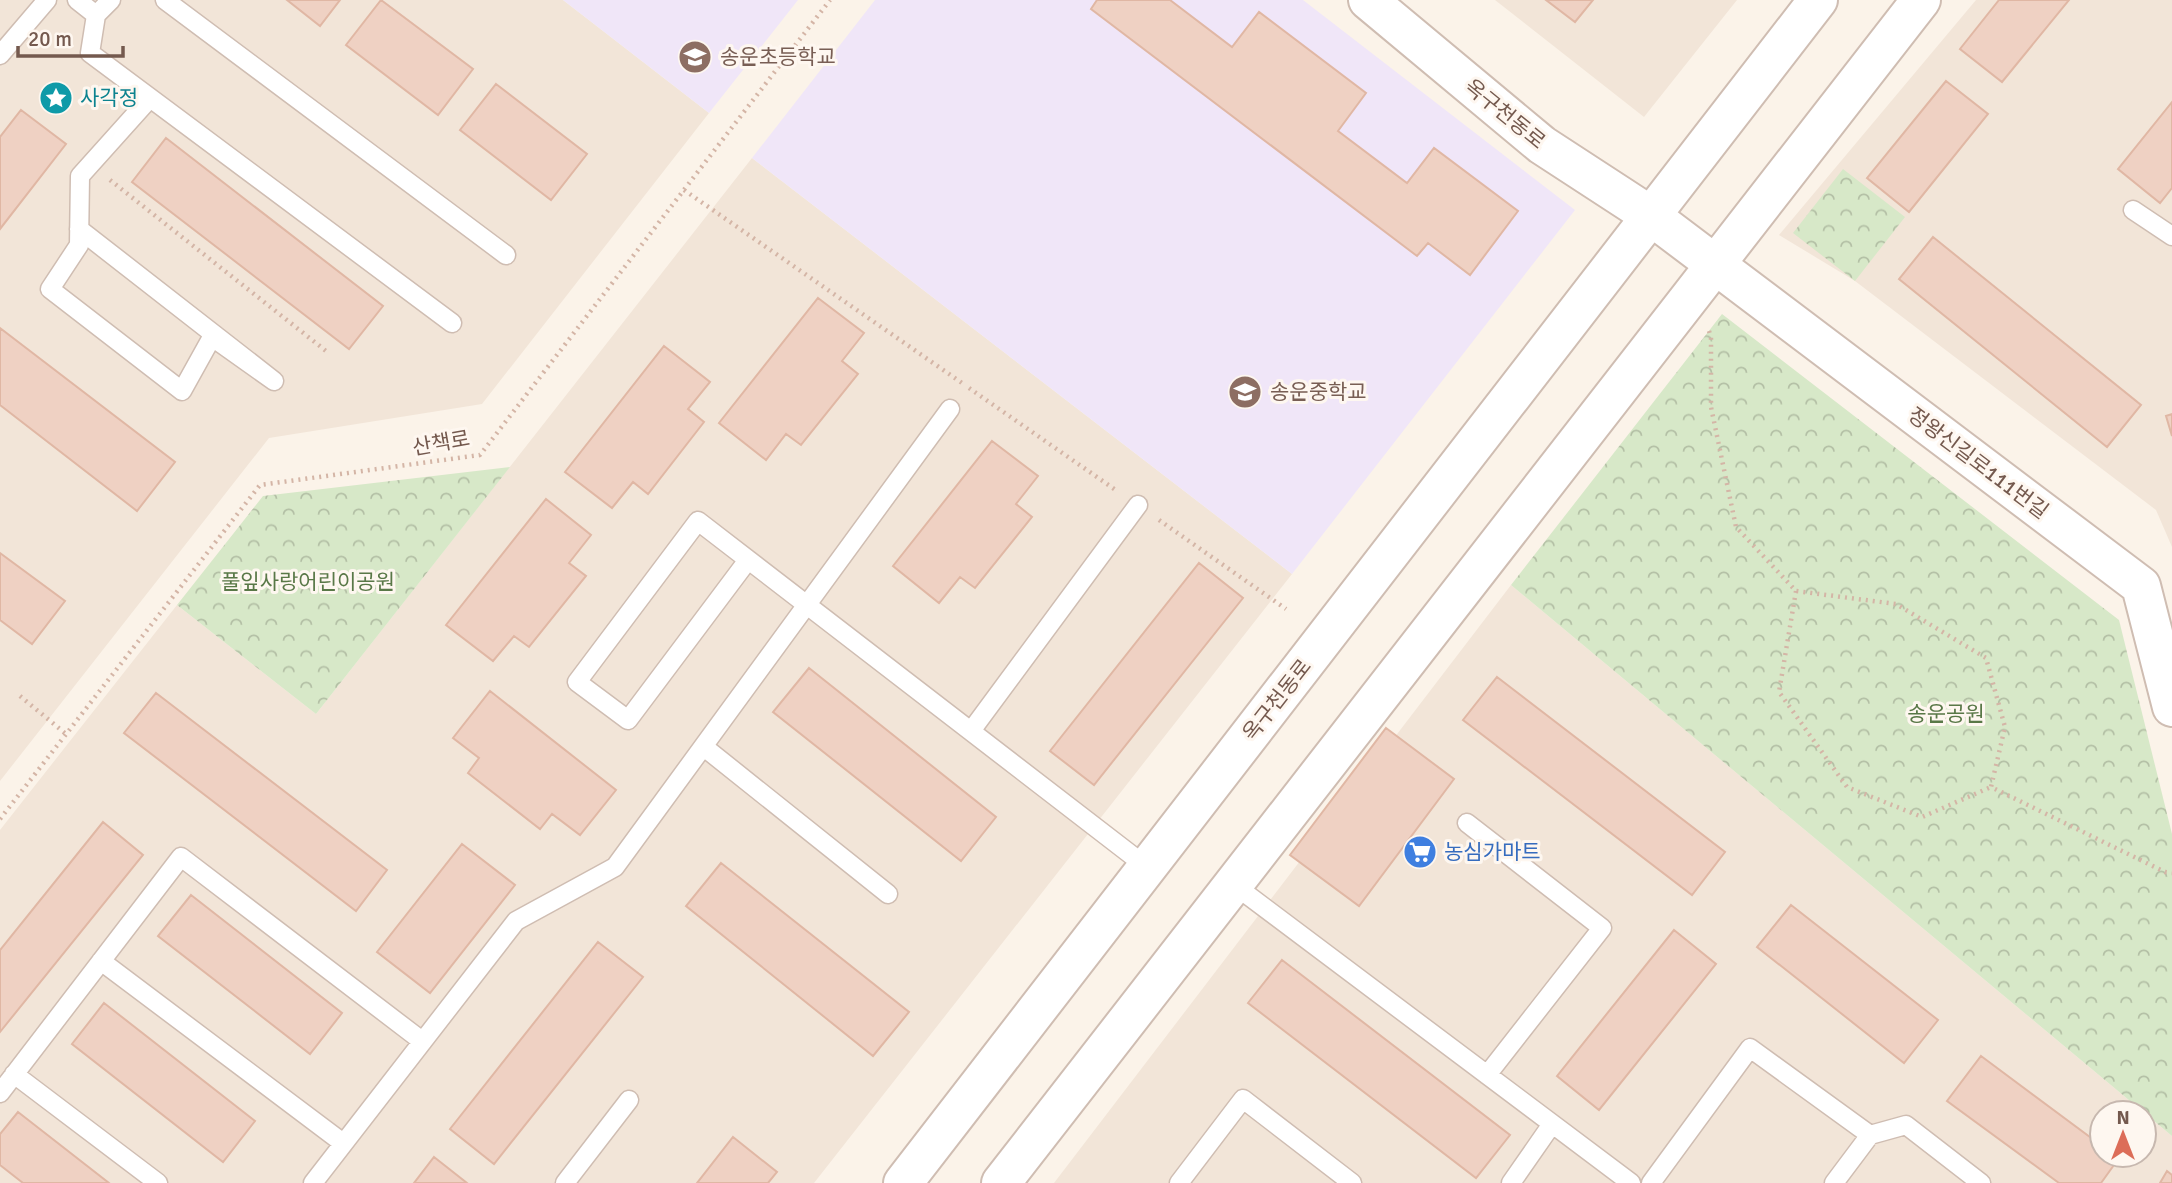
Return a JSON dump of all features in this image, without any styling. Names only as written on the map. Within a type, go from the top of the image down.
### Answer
[{"type":"street","name":"옥구천동로","points":[[1368,0],[1542,145],[1651,216],[1705,278]]},
{"type":"street","name":"옥구천동로","points":[[903,1183],[1818,0]]},
{"type":"street","points":[[1001,1183],[1921,0]]},
{"type":"street","name":"정왕신길로111번길","points":[[1705,278],[2141,586],[2172,707]]},
{"type":"lane","points":[[0,55],[47,0]]},
{"type":"lane","points":[[77,0],[96,15]]},
{"type":"lane","points":[[111,0],[96,15],[90,53],[452,323]]},
{"type":"lane","points":[[165,0],[506,255]]},
{"type":"lane","points":[[79,229],[274,381],[212,337],[182,391],[50,289],[79,245],[79,229],[80,176],[150,97]]},
{"type":"lane","points":[[2133,210],[2172,236]]},
{"type":"lane","points":[[313,1183],[516,920],[615,867],[950,409]]},
{"type":"lane","points":[[971,731],[1138,505]]},
{"type":"lane","points":[[748,560],[628,720],[577,682],[698,521],[1147,867]]},
{"type":"lane","points":[[704,747],[888,894]]},
{"type":"lane","points":[[1467,823],[1602,928],[1487,1075]]},
{"type":"lane","points":[[0,1093],[181,858],[422,1041]]},
{"type":"lane","points":[[1233,884],[1632,1183]]},
{"type":"lane","points":[[101,961],[343,1143]]},
{"type":"lane","points":[[1651,1183],[1749,1048],[1870,1135]]},
{"type":"lane","points":[[15,1074],[159,1183]]},
{"type":"lane","points":[[1179,1183],[1243,1099],[1352,1183]]},
{"type":"lane","points":[[565,1183],[629,1100]]},
{"type":"lane","points":[[1511,1183],[1552,1124]]},
{"type":"lane","points":[[1834,1183],[1870,1135],[1906,1125],[1981,1183]]},
{"type":"path","name":"산책로","points":[[0,819],[260,485],[480,455],[830,0]]},
{"type":"path","points":[[100,172],[326,351]]},
{"type":"path","points":[[684,190],[1286,609]]},
{"type":"path","points":[[1705,278],[1711,337],[1711,407],[1735,527],[1796,591],[1896,604],[1986,658],[2005,727],[1991,787]]},
{"type":"path","points":[[1796,591],[1779,692],[1847,788],[1922,817],[1991,787],[2165,872],[2172,873]]},
{"type":"path","points":[[20,696],[66,734]]},
{"type":"shaded area","points":[[0,0],[563,0],[709,113],[482,404],[269,438],[0,781]]},
{"type":"shaded area","name":"송운초등학교","points":[[563,0],[798,0],[709,113]]},
{"type":"shaded area","name":"송운중학교","points":[[875,0],[1303,0],[1575,210],[1292,574],[752,158]]},
{"type":"shaded area","points":[[1495,0],[1737,0],[1644,117]]},
{"type":"shaded area","points":[[1976,0],[2172,0],[2172,547],[2156,510],[1855,281],[1779,235]]},
{"type":"shaded area","points":[[752,158],[1292,574],[814,1183],[0,1183],[0,830],[177,605],[316,714]]},
{"type":"shaded area","points":[[1511,585],[2128,1099],[2088,1099],[2088,1169],[2158,1169],[2158,1124],[2172,1136],[2172,1183],[1054,1183]]},
{"type":"green space","points":[[1843,169],[1905,217],[1855,281],[1793,233]]},
{"type":"green space","name":"송운공원","points":[[1722,314],[2119,620],[2172,834],[2172,1136],[2158,1124],[2158,1099],[2128,1099],[1511,585]]},
{"type":"green space","name":"풀잎사랑어린이공원","points":[[510,467],[316,714],[177,605],[263,496]]},
{"type":"building","points":[[287,0],[340,0],[320,26]]},
{"type":"building","points":[[381,0],[473,69],[438,115],[346,45]]},
{"type":"building","points":[[1097,0],[1170,0],[1232,47],[1259,12],[1366,93],[1338,131],[1407,183],[1434,148],[1518,211],[1470,275],[1428,243],[1417,256],[1091,9]]},
{"type":"building","points":[[1546,0],[1593,0],[1575,22]]},
{"type":"building","points":[[1999,0],[2069,0],[2002,82],[1960,49]]},
{"type":"building","points":[[1946,81],[1988,114],[1909,212],[1867,178]]},
{"type":"building","points":[[496,84],[587,154],[551,200],[460,130]]},
{"type":"building","points":[[2172,102],[2172,188],[2160,203],[2118,169]]},
{"type":"building","points":[[21,110],[66,144],[0,229],[0,137]]},
{"type":"building","points":[[166,138],[383,306],[349,349],[132,182]]},
{"type":"building","points":[[1933,237],[2141,405],[2107,447],[1899,279]]},
{"type":"building","points":[[818,298],[864,333],[842,361],[858,374],[801,445],[786,434],[766,460],[719,423]]},
{"type":"building","points":[[0,328],[175,462],[137,511],[0,405]]},
{"type":"building","points":[[664,346],[710,382],[688,409],[704,422],[648,494],[633,482],[612,508],[565,472]]},
{"type":"building","points":[[2172,414],[2172,436],[2166,416]]},
{"type":"building","points":[[992,441],[1038,476],[1016,504],[1032,517],[975,588],[960,577],[939,603],[893,566]]},
{"type":"building","points":[[546,499],[591,535],[569,563],[586,576],[529,647],[514,636],[493,661],[446,625]]},
{"type":"building","points":[[0,553],[65,601],[32,644],[0,620]]},
{"type":"building","points":[[1199,563],[1243,598],[1094,785],[1050,751]]},
{"type":"building","points":[[809,668],[996,817],[961,861],[773,712]]},
{"type":"building","points":[[1497,677],[1725,852],[1692,895],[1463,720]]},
{"type":"building","points":[[490,691],[616,790],[580,835],[552,814],[540,829],[468,773],[479,758],[453,738]]},
{"type":"building","points":[[156,693],[387,870],[356,911],[124,733]]},
{"type":"building","points":[[1386,728],[1454,779],[1359,906],[1290,855]]},
{"type":"building","points":[[103,822],[143,855],[0,1032],[0,950]]},
{"type":"building","points":[[462,844],[515,885],[430,993],[377,952]]},
{"type":"building","points":[[721,863],[909,1012],[873,1056],[686,906]]},
{"type":"building","points":[[191,895],[342,1013],[310,1054],[158,936]]},
{"type":"building","points":[[1791,905],[1938,1020],[1904,1063],[1757,947]]},
{"type":"building","points":[[1674,930],[1716,964],[1599,1110],[1557,1076]]},
{"type":"building","points":[[598,942],[643,977],[494,1164],[450,1129]]},
{"type":"building","points":[[1282,960],[1510,1135],[1476,1178],[1248,1003]]},
{"type":"building","points":[[104,1003],[255,1121],[223,1162],[72,1044]]},
{"type":"building","points":[[1981,1056],[2088,1136],[2088,1169],[2111,1169],[2101,1183],[2059,1183],[1947,1101]]},
{"type":"building","points":[[18,1112],[109,1183],[23,1183],[0,1165],[0,1134]]},
{"type":"building","points":[[733,1137],[777,1172],[768,1183],[697,1183]]},
{"type":"building","points":[[434,1157],[467,1183],[414,1183]]},
{"type":"building","points":[[2167,1171],[2172,1175],[2172,1183],[2160,1183]]},
{"type":"place","name":"송운초등학교","points":[[695,57]]},
{"type":"place","name":"사각정","points":[[56,98]]},
{"type":"place","name":"송운중학교","points":[[1245,392]]},
{"type":"place","name":"농심가마트","points":[[1420,852]]}]
